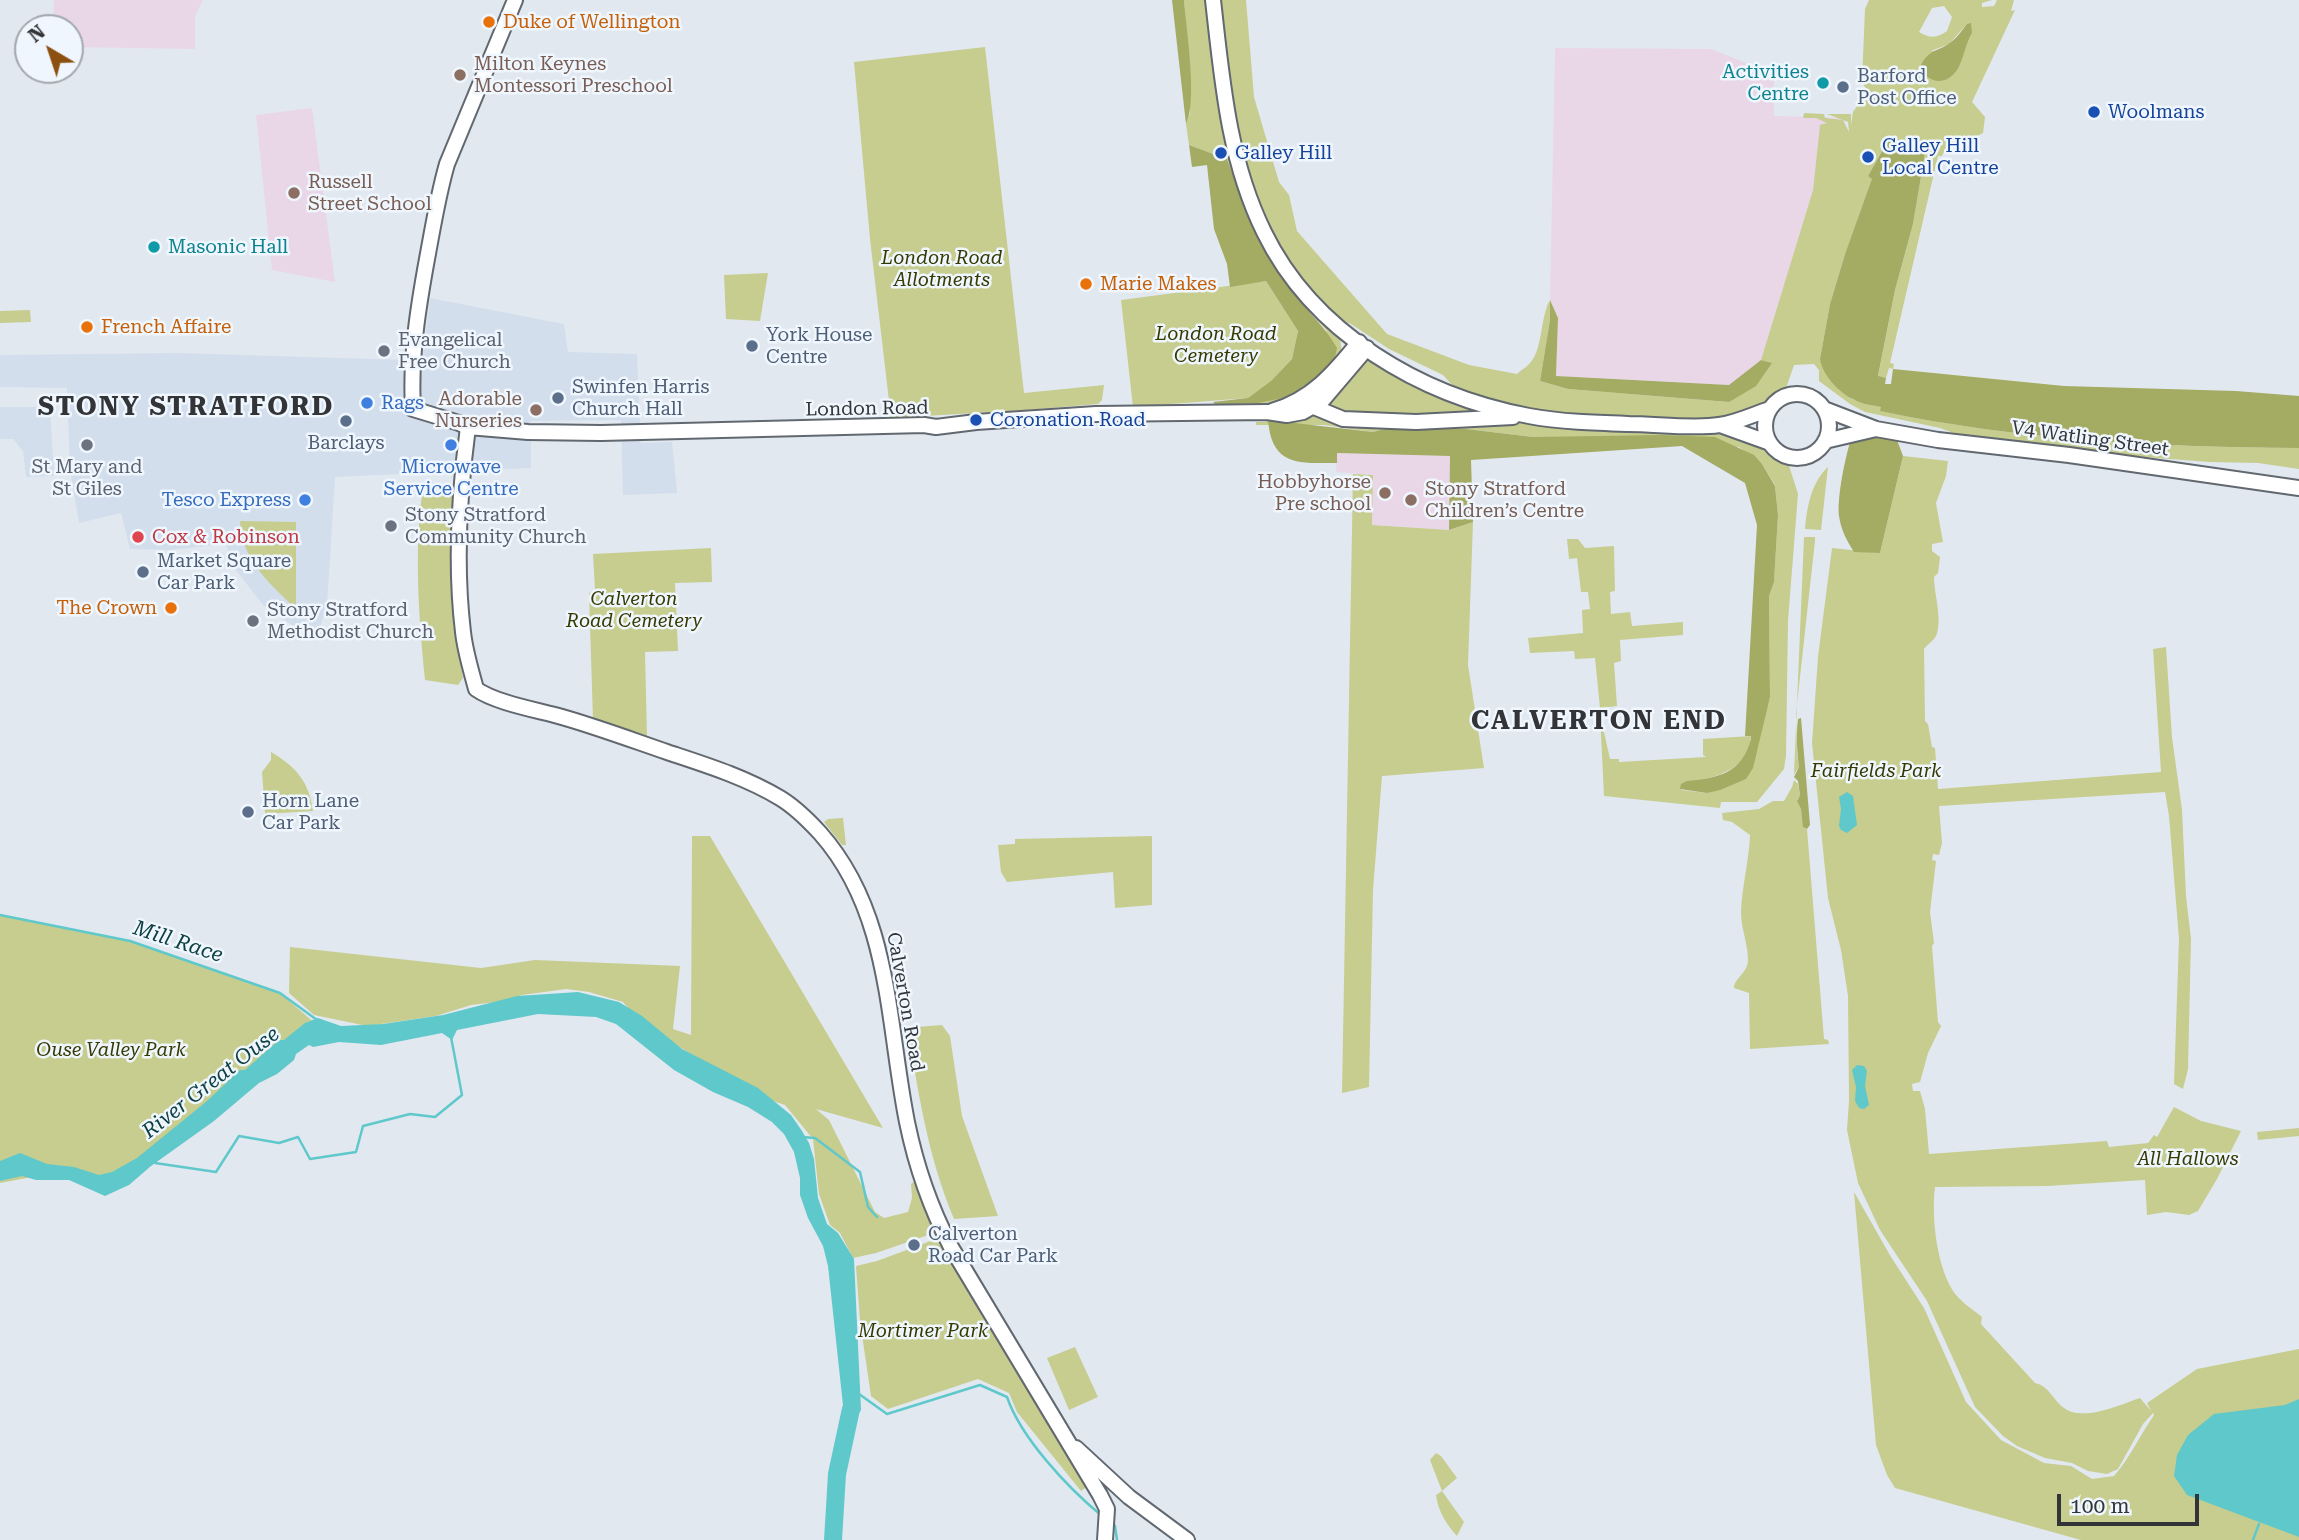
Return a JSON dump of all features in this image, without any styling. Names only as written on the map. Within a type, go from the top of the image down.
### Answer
[{"type":"street","name":"London Road","points":[[514,0],[439,190],[418,307],[413,409],[468,428],[601,433],[936,427],[1064,416],[1180,412],[1268,412],[1287,415],[1314,407]]},
{"type":"street","points":[[1213,0],[1223,90],[1233,147],[1265,234],[1281,261],[1323,313],[1396,368],[1443,391],[1529,416],[1594,423],[1720,425],[1770,409],[1783,397],[1796,394],[1814,398],[1824,409],[1829,425],[1825,441],[1817,451],[1799,458],[1780,453],[1770,443],[1720,425]]},
{"type":"street","name":"London Road","points":[[1268,412],[1290,405],[1315,390],[1363,345]]},
{"type":"street","points":[[1363,345],[1339,382],[1314,407],[1343,419],[1437,422],[1529,416]]},
{"type":"street","points":[[1770,409],[1765,426],[1770,443]]},
{"type":"street","name":"V4 Watling Street","points":[[1824,409],[1876,429],[1938,440],[2068,454],[2299,488]]},
{"type":"street","name":"Calverton Road","points":[[468,428],[461,479],[460,570],[463,633],[476,689],[489,697],[575,721],[750,781],[782,799],[809,821],[835,850],[858,887],[875,934],[907,1124],[932,1208],[951,1247],[1100,1496],[1107,1509],[1106,1528]]},
{"type":"street","name":"V4 Watling Street","points":[[1825,441],[1876,429]]},
{"type":"street","points":[[1069,1443],[1083,1452],[1129,1497],[1187,1540]]},
{"type":"shaded area","points":[[54,0],[203,0],[195,16],[195,49],[84,47],[84,14],[54,14]]},
{"type":"shaded area","points":[[1555,48],[1711,49],[1774,74],[1774,116],[1845,118],[1820,126],[1813,190],[1761,360],[1729,385],[1556,376],[1558,318],[1550,300]]},
{"type":"shaded area","name":"Russell Street School","points":[[312,108],[335,282],[272,270],[256,115]]},
{"type":"shaded area","points":[[430,298],[564,324],[568,352],[637,354],[641,443],[672,442],[677,493],[623,495],[621,420],[531,421],[531,468],[335,477],[327,605],[318,634],[290,624],[263,605],[235,569],[226,544],[169,550],[130,549],[121,513],[79,523],[70,470],[67,388],[0,387],[0,355],[179,353],[406,360],[423,356]]},
{"type":"shaded area","points":[[0,407],[50,407],[54,476],[26,477],[23,451],[13,439],[0,439]]},
{"type":"shaded area","name":"Stony Stratford Children’s Centre","points":[[1337,453],[1450,456],[1449,530],[1372,525],[1373,475],[1336,472]]},
{"type":"green space","points":[[1172,0],[1184,0],[1191,82],[1186,124]]},
{"type":"green space","points":[[1184,0],[1246,0],[1254,97],[1279,182],[1289,195],[1297,231],[1387,334],[1469,365],[1517,374],[1534,357],[1550,300],[1550,320],[1540,381],[1568,389],[1729,402],[1771,363],[1761,360],[1813,190],[1820,125],[1827,123],[1816,118],[1803,118],[1804,113],[1824,114],[1825,118],[1843,120],[1827,114],[1851,114],[1851,125],[1853,112],[1867,92],[1862,81],[1865,9],[1869,0],[1992,0],[1982,3],[1982,7],[1994,6],[1997,0],[2014,0],[2011,11],[2015,10],[1972,102],[1985,117],[1983,133],[1938,156],[1890,363],[1894,364],[1893,369],[1889,368],[1886,378],[1878,377],[1895,290],[1913,224],[1925,153],[1899,152],[1886,144],[1868,176],[1873,178],[1830,304],[1820,359],[1831,380],[1854,400],[1882,407],[1881,411],[1933,421],[2089,440],[2299,448],[2299,469],[2258,463],[2209,462],[1986,445],[1940,428],[1865,412],[1819,381],[1819,370],[1814,364],[1794,365],[1783,397],[1721,425],[1770,443],[1786,456],[1798,494],[1788,621],[1784,769],[1757,802],[1721,802],[1720,808],[1604,796],[1600,714],[1610,759],[1619,759],[1619,762],[1706,757],[1703,755],[1703,739],[1751,736],[1749,748],[1737,764],[1719,775],[1686,782],[1681,790],[1707,793],[1746,779],[1770,697],[1769,596],[1774,582],[1778,515],[1775,485],[1762,464],[1739,447],[1533,437],[1466,429],[1388,428],[1373,432],[1324,425],[1256,425],[1256,422],[1265,422],[1285,410],[1323,415],[1451,417],[1340,413],[1324,405],[1366,357],[1463,397],[1443,375],[1389,349],[1351,324],[1325,314],[1340,336],[1342,355],[1313,386],[1267,407],[1216,409],[1216,405],[1258,403],[1327,331],[1287,285],[1267,253],[1227,159],[1189,145],[1186,124],[1190,113]],"holes":[[[1944,6],[1952,17],[1947,31],[1933,37],[1919,32],[1932,8]],[[1967,24],[1972,33],[1962,53],[1931,51],[1949,44]]]},
{"type":"green space","points":[[1971,23],[1972,33],[1953,75],[1943,81],[1937,81],[1923,73],[1920,67],[1927,57],[1951,42]]},
{"type":"green space","name":"London Road Allotments","points":[[985,47],[1024,393],[1104,385],[1102,400],[1098,404],[891,418],[870,239],[854,62]]},
{"type":"green space","points":[[1890,140],[1899,152],[1911,149],[1925,153],[1913,224],[1895,290],[1878,376],[1886,378],[1885,384],[1891,384],[1893,369],[2064,386],[2236,391],[2299,396],[2299,448],[2141,444],[1984,429],[1880,411],[1881,407],[1859,402],[1842,392],[1828,377],[1820,359],[1830,304],[1872,179],[1868,176],[1886,144],[1885,141]]},
{"type":"green space","points":[[1189,145],[1227,159],[1268,254],[1292,291],[1337,348],[1334,362],[1288,397],[1258,403],[1216,405],[1213,402],[1248,398],[1272,380],[1292,359],[1298,331],[1266,281],[1230,287],[1227,264],[1214,229],[1207,165],[1192,167]]},
{"type":"green space","points":[[768,273],[760,321],[726,319],[724,275]]},
{"type":"green space","name":"London Road Cemetery","points":[[1266,281],[1298,331],[1292,359],[1272,380],[1248,398],[1133,407],[1121,300]]},
{"type":"green space","points":[[1550,300],[1558,318],[1556,376],[1729,385],[1761,360],[1772,363],[1756,386],[1729,402],[1568,389],[1540,381],[1550,320]]},
{"type":"green space","points":[[30,310],[31,322],[0,323],[0,311]]},
{"type":"green space","points":[[1268,420],[1373,432],[1388,428],[1466,429],[1533,437],[1715,437],[1754,455],[1775,486],[1778,515],[1774,582],[1769,596],[1770,697],[1753,768],[1746,779],[1707,793],[1680,789],[1681,784],[1687,781],[1728,772],[1742,759],[1751,739],[1751,736],[1745,736],[1757,525],[1745,483],[1682,446],[1471,460],[1473,522],[1449,530],[1450,456],[1337,453],[1337,463],[1300,462],[1290,459],[1275,447]]},
{"type":"green space","points":[[1875,436],[1897,440],[1903,456],[1880,553],[1854,552],[1839,516],[1842,477],[1851,439]]},
{"type":"green space","points":[[1903,456],[1948,461],[1946,476],[1936,503],[1943,542],[1932,544],[1932,551],[1940,557],[1938,573],[1934,577],[1938,630],[1935,638],[1924,649],[1925,721],[1928,724],[1932,747],[1935,748],[1938,789],[2161,772],[2153,649],[2166,647],[2191,939],[2188,1069],[2183,1089],[2174,1084],[2179,939],[2165,792],[1939,806],[1942,843],[1939,855],[1933,854],[1932,860],[1936,861],[1930,912],[1938,1022],[1941,1026],[1928,1053],[1920,1082],[1912,1084],[1913,1091],[1920,1091],[1925,1109],[1929,1154],[2107,1141],[2109,1147],[2148,1143],[2154,1135],[2157,1137],[2174,1107],[2201,1121],[2241,1131],[2198,1211],[2189,1215],[2166,1212],[2147,1215],[2145,1180],[2047,1186],[1935,1187],[1935,1228],[1944,1272],[1956,1295],[1982,1317],[1981,1324],[2035,1383],[2044,1387],[2060,1405],[2072,1412],[2102,1411],[2140,1398],[2151,1411],[2147,1403],[2197,1369],[2299,1349],[2299,1540],[2081,1540],[1895,1488],[1876,1445],[1854,1192],[1924,1308],[1966,1402],[2001,1440],[2044,1463],[2071,1466],[2092,1479],[2114,1476],[2154,1415],[2153,1413],[2143,1424],[2118,1469],[2107,1474],[2045,1458],[2017,1446],[2003,1436],[1975,1407],[1927,1301],[1880,1230],[1858,1183],[1847,1130],[1848,996],[1841,950],[1828,898],[1812,743],[1818,657],[1832,548],[1880,553]]},
{"type":"green space","points":[[1828,467],[1821,530],[1805,529],[1814,488]]},
{"type":"green space","points":[[1353,474],[1373,475],[1372,525],[1449,530],[1473,522],[1468,665],[1484,768],[1382,776],[1373,890],[1369,1087],[1342,1093]]},
{"type":"green space","points":[[453,493],[453,586],[463,678],[458,685],[425,680],[418,587],[422,494]]},
{"type":"green space","points":[[240,521],[296,522],[296,609],[267,580],[251,559]]},
{"type":"green space","points":[[1804,537],[1815,537],[1815,541],[1797,705]]},
{"type":"green space","points":[[1567,539],[1578,539],[1585,548],[1614,546],[1615,591],[1610,592],[1611,614],[1630,612],[1632,626],[1683,622],[1683,635],[1620,640],[1621,661],[1614,663],[1617,706],[1600,708],[1595,658],[1575,659],[1574,651],[1530,653],[1528,638],[1583,633],[1582,610],[1590,609],[1588,592],[1581,592],[1577,558],[1569,559]]},
{"type":"green space","name":"Calverton Road Cemetery","points":[[711,548],[712,582],[675,583],[678,651],[645,652],[647,737],[593,720],[589,593],[595,590],[593,554]]},
{"type":"green space","points":[[1801,718],[1810,825],[1807,829],[1803,827],[1797,801],[1800,795],[1798,781],[1794,777],[1799,767],[1797,731],[1798,719]]},
{"type":"green space","points":[[1796,722],[1799,767],[1794,774]]},
{"type":"green space","points":[[271,752],[288,763],[305,783],[313,811],[265,814],[262,772],[271,760]]},
{"type":"green space","points":[[1794,780],[1798,784],[1800,795],[1797,800],[1804,828],[1807,829],[1824,1039],[1828,1040],[1829,1044],[1750,1049],[1749,993],[1734,988],[1748,960],[1741,912],[1750,835],[1732,822],[1723,820],[1722,813],[1759,809],[1773,801],[1784,801]]},
{"type":"green space","points":[[843,818],[846,845],[842,845],[824,822],[828,819]]},
{"type":"green space","points":[[692,836],[710,836],[883,1128],[816,1109],[829,1120],[875,1212],[884,1218],[908,1212],[912,1198],[911,1184],[915,1181],[934,1233],[853,1258],[840,1233],[830,1225],[819,1194],[813,1139],[785,1105],[764,1098],[658,1034],[638,1020],[623,1002],[589,992],[566,989],[471,1005],[436,1016],[367,1026],[314,1015],[289,993],[290,947],[481,968],[535,960],[680,966],[673,1029],[691,1035]]},
{"type":"green space","points":[[1152,836],[1152,905],[1115,908],[1113,872],[1007,882],[1001,872],[998,845],[1015,844],[1015,839]]},
{"type":"green space","name":"Ouse Valley Park","points":[[0,915],[130,941],[280,993],[317,1025],[112,1191],[48,1174],[0,1183]]},
{"type":"green space","points":[[942,1025],[950,1036],[962,1116],[998,1216],[954,1219],[938,1174],[921,1108],[909,1038],[917,1027]]},
{"type":"green space","points":[[2299,1128],[2299,1136],[2258,1140],[2257,1132]]},
{"type":"green space","name":"Mortimer Park","points":[[936,1239],[1089,1485],[1081,1491],[1017,1412],[1009,1393],[978,1379],[888,1409],[871,1396],[860,1321],[856,1266]]},
{"type":"green space","points":[[1075,1347],[1098,1397],[1069,1410],[1047,1358]]},
{"type":"green space","points":[[1436,1453],[1457,1478],[1442,1491],[1430,1460]]},
{"type":"green space","points":[[1442,1491],[1464,1522],[1457,1536],[1446,1522],[1439,1506],[1436,1495]]},
{"type":"water","points":[[1847,792],[1853,796],[1857,825],[1847,833],[1839,826],[1839,797]]},
{"type":"water","points":[[578,992],[619,1002],[642,1016],[682,1049],[758,1088],[791,1115],[802,1131],[814,1159],[818,1198],[827,1224],[838,1233],[854,1259],[861,1410],[846,1433],[828,1266],[823,1246],[808,1218],[800,1195],[800,1178],[794,1152],[784,1134],[772,1122],[748,1107],[713,1092],[674,1070],[616,1024],[596,1017],[538,1014],[457,1030],[452,1040],[442,1033],[381,1045],[339,1042],[313,1047],[309,1045],[277,1074],[259,1083],[214,1121],[129,1185],[105,1196],[69,1180],[36,1180],[22,1176],[0,1181],[0,1161],[20,1153],[47,1164],[74,1167],[99,1175],[112,1172],[137,1158],[279,1040],[284,1040],[305,1023],[318,1018],[341,1026],[383,1024],[443,1015],[517,996]]},
{"type":"water","points":[[1857,1065],[1864,1066],[1867,1071],[1865,1086],[1869,1105],[1864,1109],[1859,1108],[1855,1101],[1856,1087],[1852,1070]]},
{"type":"water","points":[[2299,1399],[2299,1537],[2187,1495],[2174,1476],[2177,1455],[2188,1435],[2214,1414],[2285,1405]]},
{"type":"waterway","name":"Mill Race","points":[[0,915],[130,941],[280,993],[317,1020]]},
{"type":"waterway","points":[[155,1163],[216,1172],[239,1136],[279,1143],[298,1137],[310,1159],[356,1152],[363,1126],[410,1114],[435,1117],[462,1095],[451,1037]]},
{"type":"waterway","points":[[802,1137],[815,1138],[860,1172],[868,1207],[877,1217]]},
{"type":"waterway","points":[[859,1394],[887,1414],[980,1385],[1007,1397],[1034,1445],[1075,1491],[1102,1516]]},
{"type":"waterway","name":"River Great Ouse","points":[[833,1540],[837,1474],[851,1409]]},
{"type":"waterway","points":[[1113,1524],[1117,1540]]},
{"type":"waterway","points":[[2253,1540],[2259,1524]]},
{"type":"place","name":"Duke of Wellington","points":[[489,22]]},
{"type":"place","name":"Milton Keynes Montessori Preschool","points":[[460,75]]},
{"type":"place","name":"Activities Centre","points":[[1823,83]]},
{"type":"place","name":"Barford Post Office","points":[[1843,87]]},
{"type":"place","name":"Woolmans","points":[[2094,112]]},
{"type":"place","name":"Galley Hill","points":[[1221,153]]},
{"type":"place","name":"Galley Hill Local Centre","points":[[1868,157]]},
{"type":"place","name":"Russell Street School","points":[[294,193]]},
{"type":"place","name":"Masonic Hall","points":[[154,247]]},
{"type":"place","name":"Marie Makes","points":[[1086,284]]},
{"type":"place","name":"French Affaire","points":[[87,327]]},
{"type":"place","name":"York House Centre","points":[[752,346]]},
{"type":"place","name":"Evangelical Free Church","points":[[384,351]]},
{"type":"place","name":"Swinfen Harris Church Hall","points":[[558,398]]},
{"type":"place","name":"Rags","points":[[367,403]]},
{"type":"place","name":"Adorable Nurseries","points":[[536,410]]},
{"type":"place","name":"Coronation Road","points":[[976,420]]},
{"type":"place","name":"Barclays","points":[[346,421]]},
{"type":"place","name":"St Mary and St Giles","points":[[87,445]]},
{"type":"place","name":"Microwave Service Centre","points":[[451,445]]},
{"type":"place","name":"Hobbyhorse Pre school","points":[[1385,493]]},
{"type":"place","name":"Tesco Express","points":[[305,500]]},
{"type":"place","name":"Stony Stratford Children’s Centre","points":[[1411,500]]},
{"type":"place","name":"Stony Stratford Community Church","points":[[391,526]]},
{"type":"place","name":"Cox & Robinson","points":[[138,537]]},
{"type":"place","name":"Market Square Car Park","points":[[143,572]]},
{"type":"place","name":"The Crown","points":[[171,608]]},
{"type":"place","name":"Stony Stratford Methodist Church","points":[[253,621]]},
{"type":"place","name":"Horn Lane Car Park","points":[[248,812]]},
{"type":"place","name":"Calverton Road Car Park","points":[[914,1245]]},
{"type":"district","name":"STONY STRATFORD","points":[[186,407]]},
{"type":"district","name":"CALVERTON END","points":[[1599,721]]},
{"type":"park label","name":"Fairfields Park","points":[[1876,771]]},
{"type":"park label","name":"All Hallows","points":[[2188,1159]]}]
